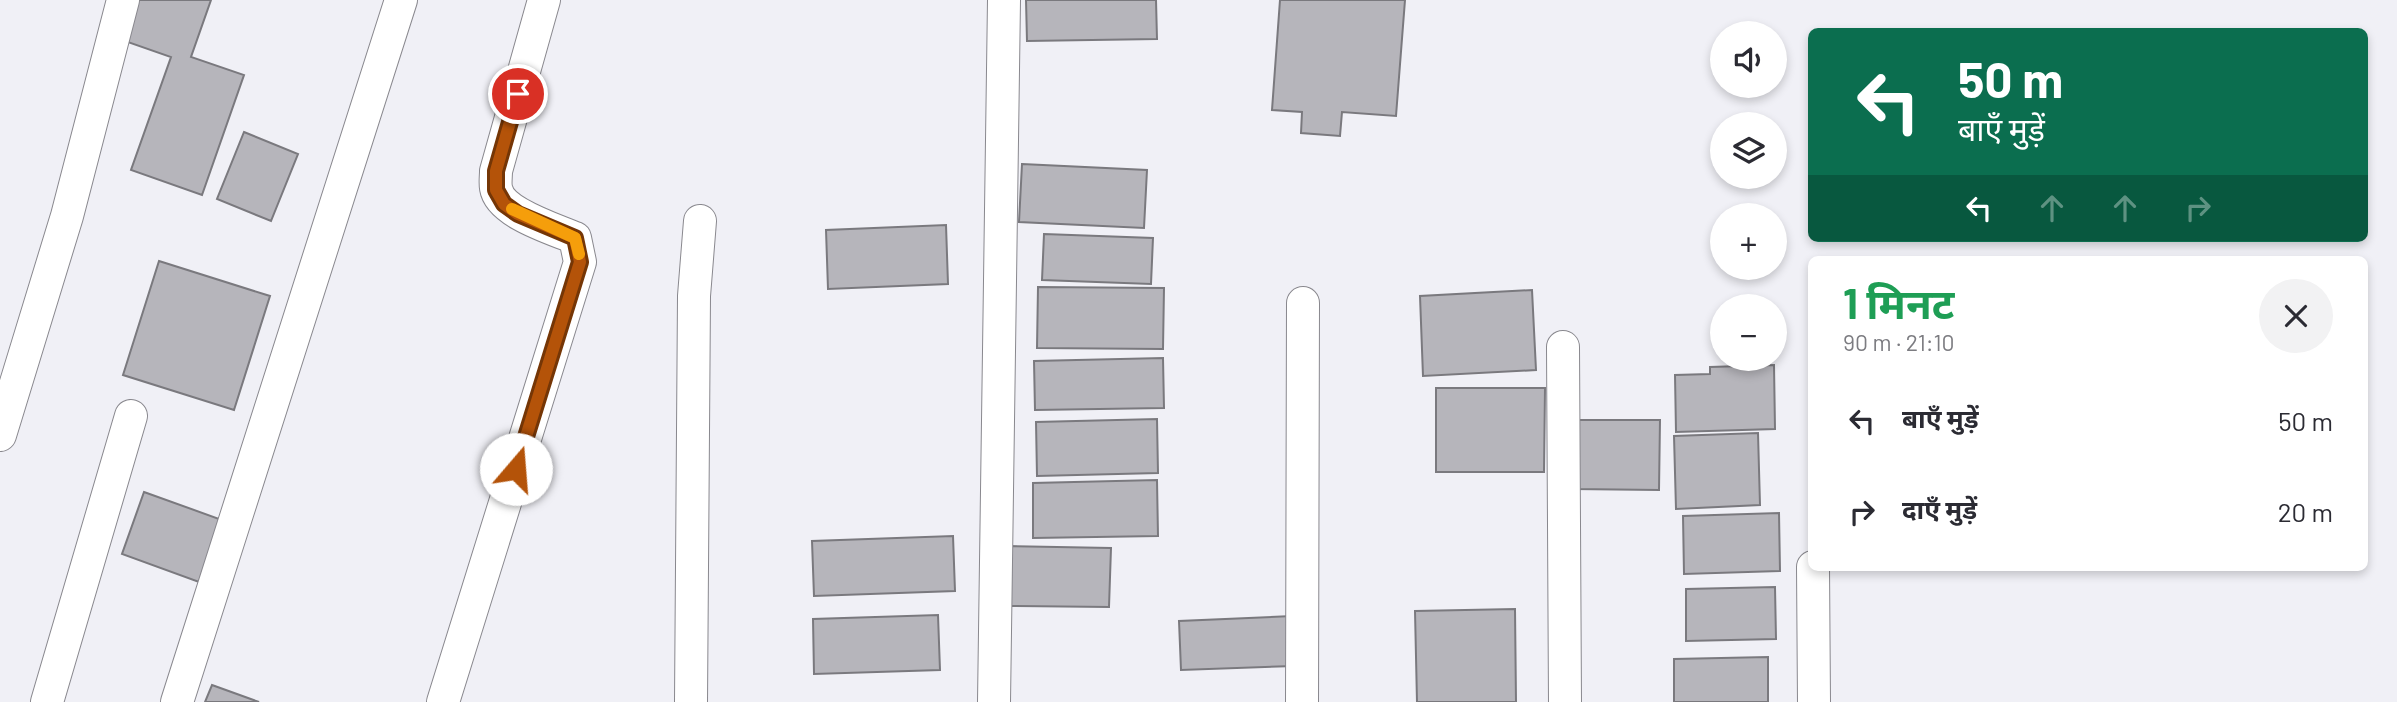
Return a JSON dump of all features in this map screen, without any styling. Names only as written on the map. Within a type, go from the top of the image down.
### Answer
[{"type":"street","points":[[0,435],[67,216],[123,0]]},
{"type":"street","points":[[177,702],[401,0]]},
{"type":"street","points":[[443,702],[580,262],[575,238],[518,214],[504,204],[496,190],[496,171],[544,0]]},
{"type":"street","points":[[994,702],[1003,0]]},
{"type":"street","points":[[691,702],[694,296],[700,221]]},
{"type":"street","points":[[1302,702],[1303,303]]},
{"type":"street","points":[[1563,346],[1565,702]]},
{"type":"street","points":[[47,702],[131,416]]},
{"type":"street","points":[[1813,571],[1814,702]]},
{"type":"building","points":[[132,0],[211,0],[191,57],[244,75],[202,195],[131,170],[171,57],[119,39]]},
{"type":"building","points":[[1026,0],[1156,0],[1157,39],[1027,41]]},
{"type":"building","points":[[1280,0],[1405,0],[1396,116],[1342,112],[1340,136],[1301,133],[1302,112],[1272,110]]},
{"type":"building","points":[[244,132],[298,154],[271,221],[217,199]]},
{"type":"building","points":[[1022,164],[1147,170],[1144,228],[1019,222]]},
{"type":"building","points":[[946,225],[948,284],[828,289],[826,230]]},
{"type":"building","points":[[1044,234],[1153,238],[1151,284],[1042,280]]},
{"type":"building","points":[[159,261],[270,296],[234,410],[123,375]]},
{"type":"building","points":[[1038,287],[1164,288],[1163,349],[1037,348]]},
{"type":"building","points":[[1532,290],[1536,370],[1423,376],[1420,296]]},
{"type":"building","points":[[1163,358],[1164,408],[1035,410],[1034,361]]},
{"type":"building","points":[[1710,371],[1774,371],[1775,429],[1676,432],[1675,375],[1710,374]]},
{"type":"building","points":[[1436,388],[1545,388],[1544,472],[1436,472]]},
{"type":"building","points":[[1157,419],[1158,473],[1037,476],[1036,422]]},
{"type":"building","points":[[1573,420],[1660,420],[1659,490],[1573,489]]},
{"type":"building","points":[[1758,433],[1760,505],[1676,509],[1674,436]]},
{"type":"building","points":[[1157,480],[1158,536],[1033,538],[1033,483]]},
{"type":"building","points":[[144,492],[222,520],[199,582],[122,554]]},
{"type":"building","points":[[1779,513],[1780,571],[1684,574],[1683,516]]},
{"type":"building","points":[[953,536],[955,591],[814,596],[812,541]]},
{"type":"building","points":[[1009,546],[1111,548],[1109,607],[1008,606]]},
{"type":"building","points":[[1775,587],[1776,639],[1686,641],[1686,589]]},
{"type":"building","points":[[1515,609],[1516,702],[1417,702],[1415,611]]},
{"type":"building","points":[[938,615],[940,670],[814,674],[813,619]]},
{"type":"building","points":[[1292,616],[1294,666],[1181,670],[1179,621]]},
{"type":"building","points":[[1768,657],[1768,702],[1674,702],[1674,659]]},
{"type":"building","points":[[212,685],[259,702],[205,702]]},
{"type":"slow traffic","points":[[512,209],[575,238],[579,254]]},
{"type":"route","points":[[516,469],[580,262],[575,238],[518,214],[504,204],[496,190],[496,171],[518,94]]}]
